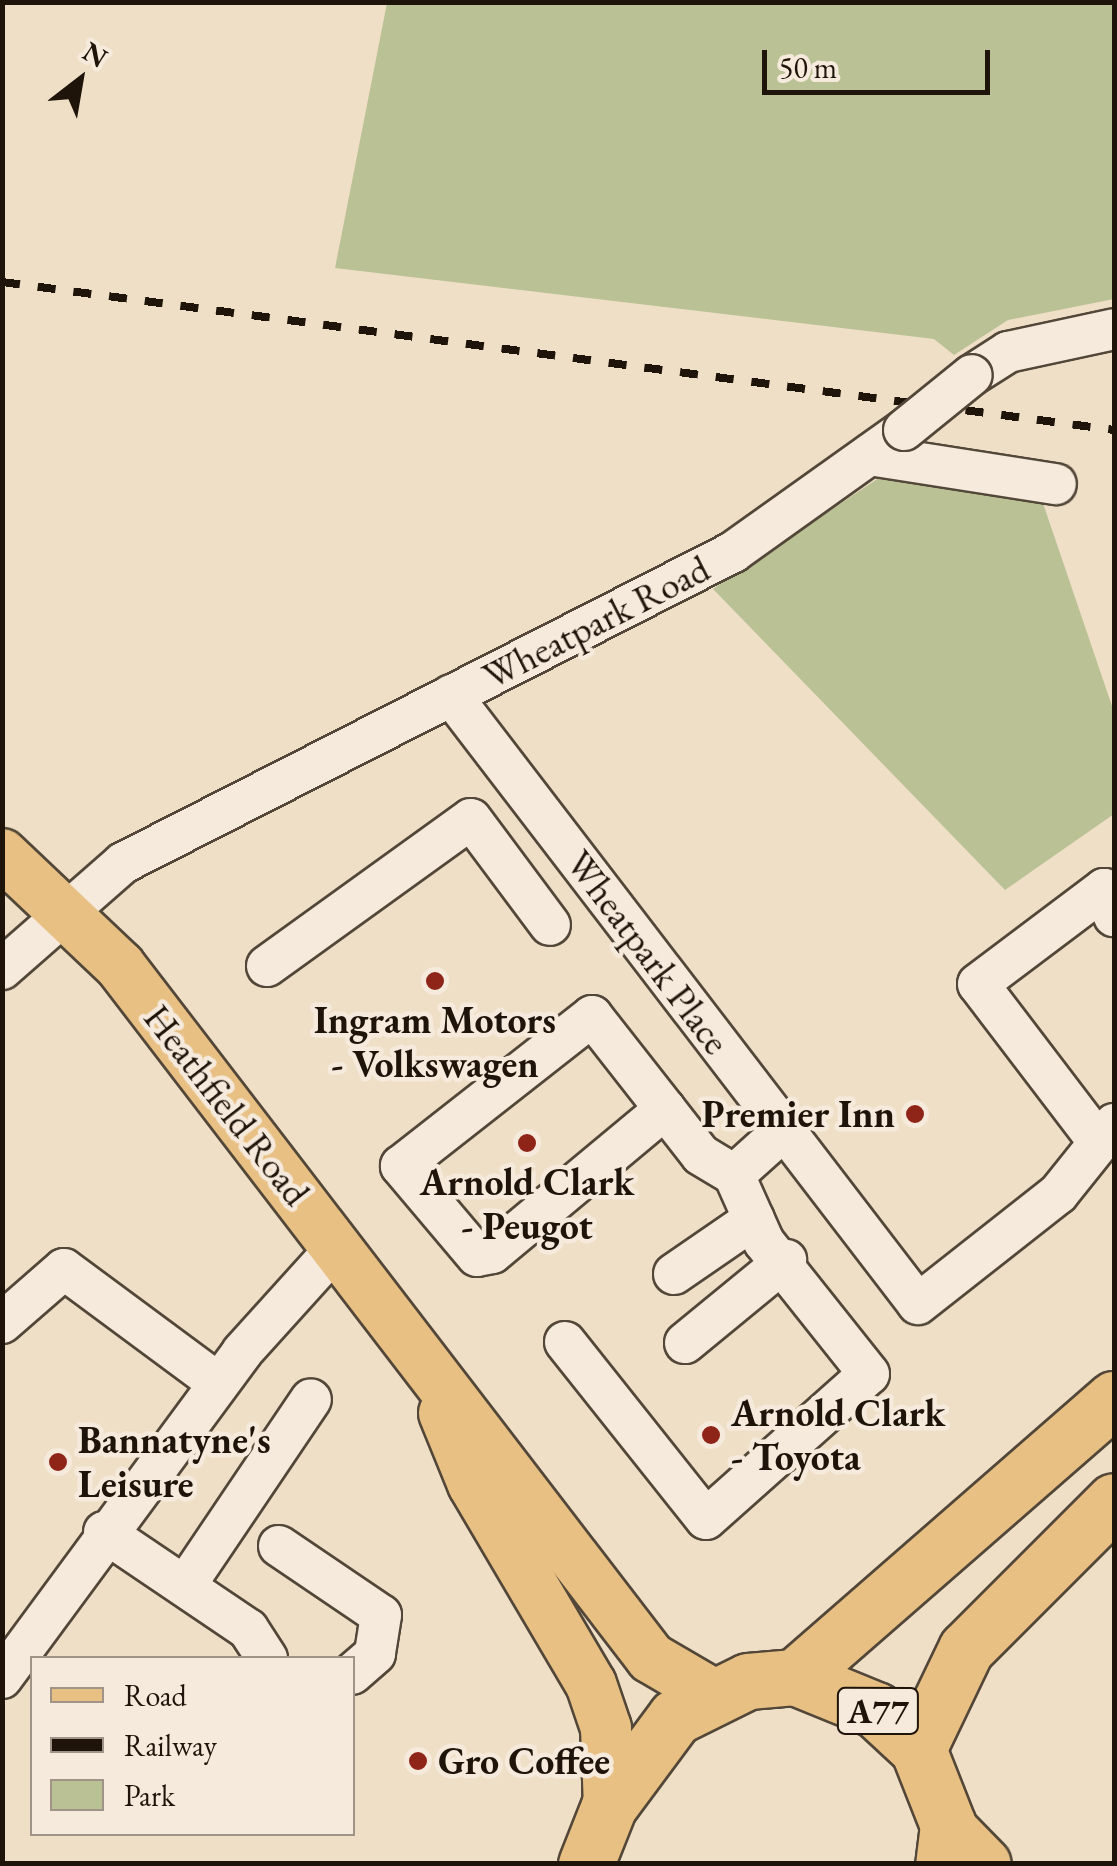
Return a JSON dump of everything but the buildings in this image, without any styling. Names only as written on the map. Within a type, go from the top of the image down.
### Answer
[{"type":"highway","name":"A77","points":[[586,1862],[610,1806],[675,1717],[711,1693],[795,1677],[1114,1399]]},
{"type":"highway","name":"A77","points":[[918,1749],[966,1649],[1114,1501]]},
{"type":"highway","name":"A77","points":[[795,1677],[876,1710],[918,1749],[945,1844]]},
{"type":"main road","name":"Heathfield Road","points":[[2,854],[67,908],[337,1246],[429,1376],[650,1658],[711,1693]]},
{"type":"main road","name":"Heathfield Road","points":[[429,1376],[473,1484],[591,1684],[606,1728],[610,1806]]},
{"type":"main road","points":[[945,1844],[986,1864]]},
{"type":"street","name":"Wheatpark Road","points":[[2,969],[67,908],[220,807],[733,552],[1008,352],[1114,329]]},
{"type":"street","points":[[870,455],[1056,484]]},
{"type":"street","name":"Wheatpark Place","points":[[451,694],[918,1304],[1058,1194],[1106,1132]]},
{"type":"street","points":[[267,966],[518,782]]},
{"type":"street","points":[[471,819],[550,924]]},
{"type":"street","points":[[1106,1132],[978,984],[1104,888],[1114,916]]},
{"type":"street","points":[[565,1342],[706,1519],[869,1374],[754,1219],[734,1175],[701,1155],[665,1109],[592,1016],[400,1166],[477,1256],[492,1253],[665,1109]]},
{"type":"street","points":[[734,1175],[784,1130]]},
{"type":"street","points":[[674,1274],[754,1219]]},
{"type":"street","points":[[2,1678],[104,1532],[218,1383],[337,1246]]},
{"type":"street","points":[[685,1343],[786,1260]]},
{"type":"street","points":[[2,1322],[64,1269],[218,1383]]},
{"type":"street","points":[[186,1586],[310,1399]]},
{"type":"street","points":[[104,1532],[248,1629],[266,1656]]},
{"type":"street","points":[[280,1546],[381,1615],[375,1654],[355,1671]]},
{"type":"green space","points":[[387,3],[1114,3],[1114,299],[1008,320],[954,355],[934,339],[335,268]]},
{"type":"green space","points":[[925,447],[1030,465],[1114,712],[1114,814],[1005,890],[713,589]]},
{"type":"railway","points":[[2,282],[1114,430]]},
{"type":"place","name":"Ingram Motors - Volkswagen","points":[[435,981]]},
{"type":"place","name":"Premier Inn","points":[[915,1114]]},
{"type":"place","name":"Arnold Clark - Peugot","points":[[527,1143]]},
{"type":"place","name":"Arnold Clark - Toyota","points":[[711,1435]]},
{"type":"place","name":"Bannatyne's Leisure","points":[[58,1462]]},
{"type":"place","name":"Gro Coffee","points":[[418,1761]]}]
